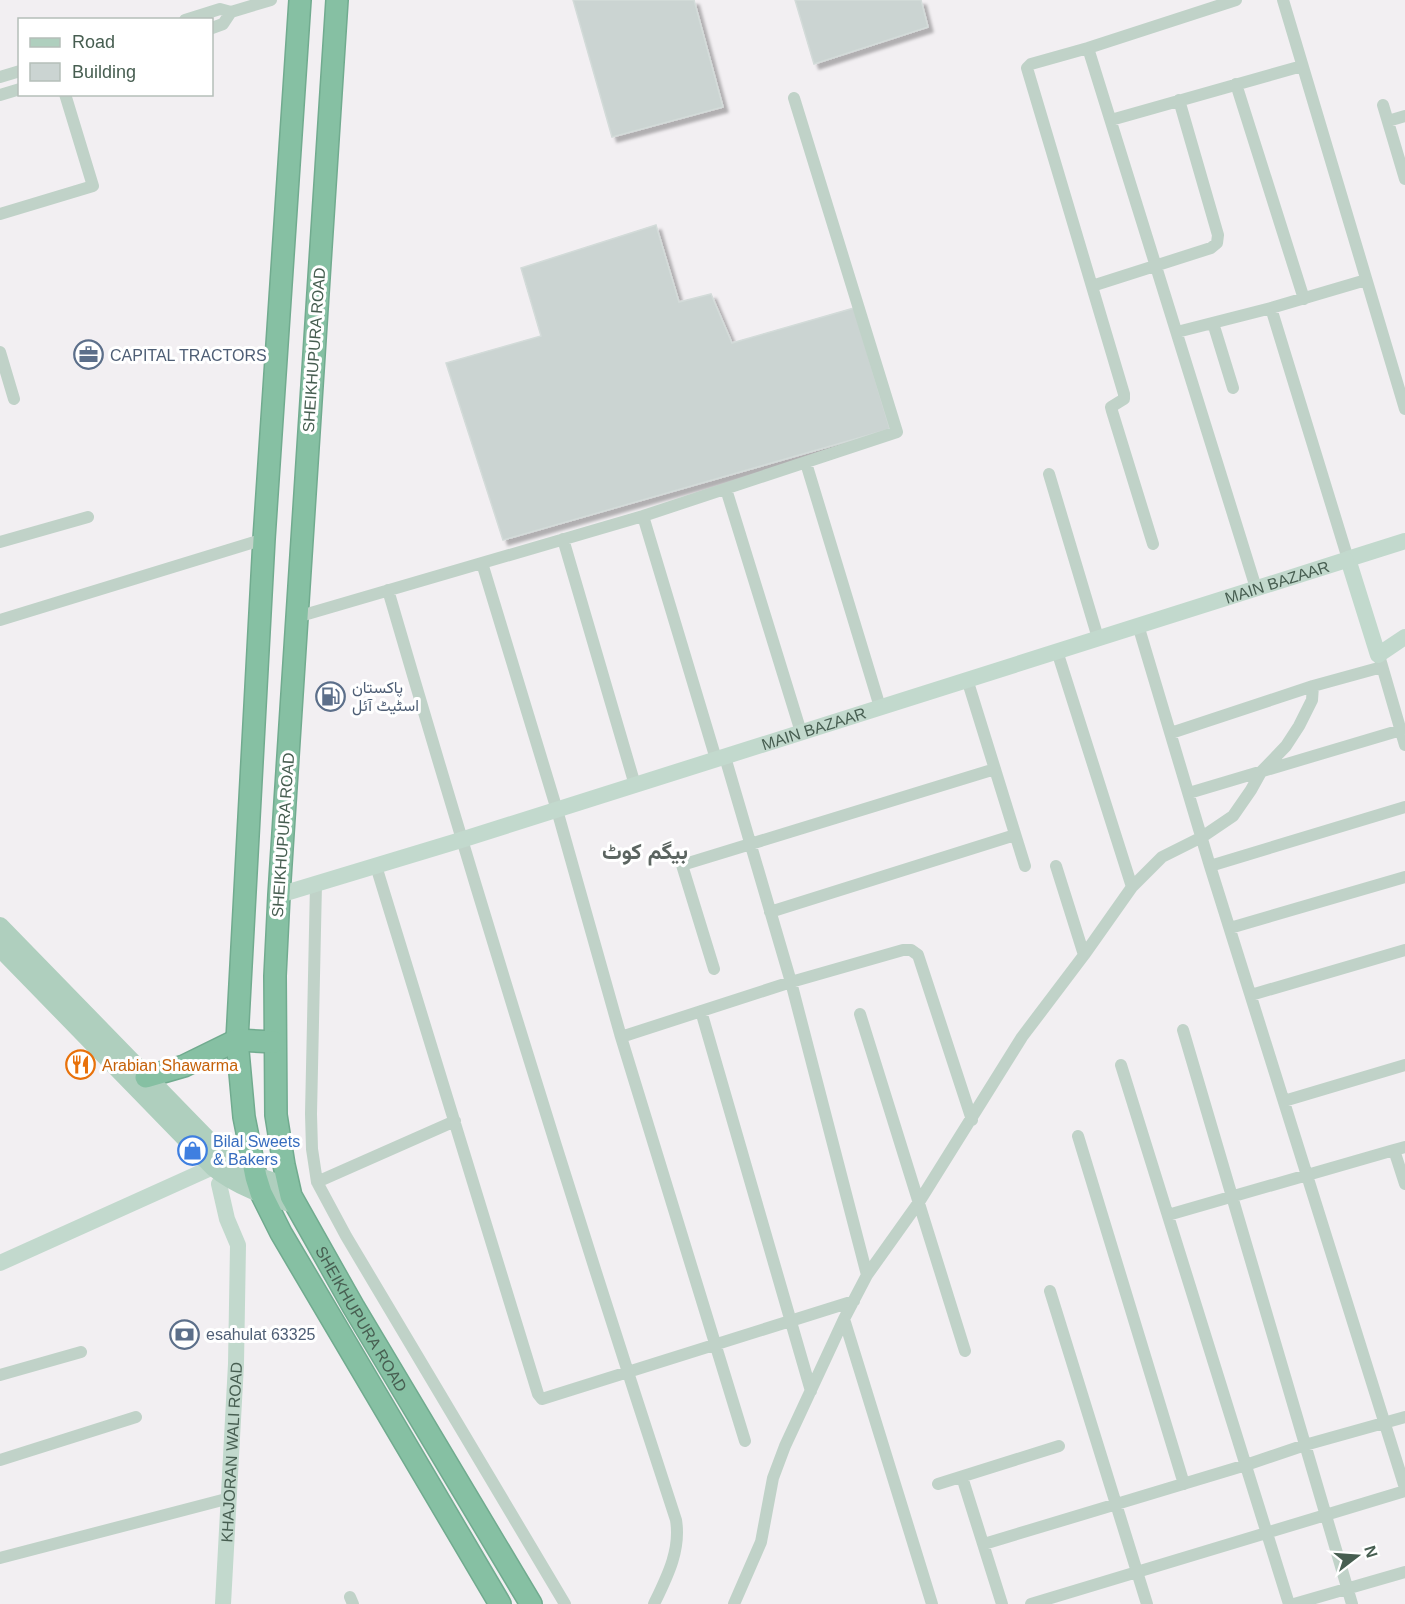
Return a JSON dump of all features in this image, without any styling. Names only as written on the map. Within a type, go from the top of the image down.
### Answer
[{"type":"highway","name":"SHEIKHUPURA ROAD","points":[[300,0],[264,539],[237,1040],[244,1117],[258,1185],[282,1233],[500,1604]]},
{"type":"highway","name":"SHEIKHUPURA ROAD","points":[[337,0],[279,895],[274,1042],[276,1115],[291,1196],[531,1604]]},
{"type":"highway","points":[[146,1077],[184,1066],[237,1040],[274,1042]]},
{"type":"main road","points":[[0,926],[146,1077],[223,1166]]},
{"type":"main road","points":[[0,948],[223,1166],[258,1185],[291,1196]]},
{"type":"street","points":[[191,18],[220,9],[231,12],[271,0]]},
{"type":"street","points":[[1154,544],[1111,407],[1124,399],[1124,394],[1027,68],[1031,64],[1236,0]]},
{"type":"street","points":[[1282,0],[1405,409]]},
{"type":"street","points":[[213,28],[223,24],[231,12]]},
{"type":"street","points":[[1088,48],[1256,588]]},
{"type":"street","points":[[1111,120],[1302,66]]},
{"type":"street","points":[[0,77],[18,72]]},
{"type":"street","points":[[1236,84],[1304,299]]},
{"type":"street","points":[[0,95],[18,90]]},
{"type":"street","points":[[0,214],[93,186],[66,96]]},
{"type":"street","points":[[297,617],[643,516],[897,432],[794,98]]},
{"type":"street","points":[[1092,286],[1211,248],[1217,243],[1218,235],[1179,100]]},
{"type":"street","points":[[1383,105],[1405,179]]},
{"type":"street","points":[[1388,121],[1405,116]]},
{"type":"street","points":[[1177,332],[1304,299],[1366,280]]},
{"type":"street","points":[[1270,308],[1405,745]]},
{"type":"street","points":[[1214,323],[1233,388]]},
{"type":"street","points":[[0,352],[14,399]]},
{"type":"street","points":[[806,463],[880,707]]},
{"type":"street","points":[[1049,474],[1098,638]]},
{"type":"street","points":[[726,489],[801,732]]},
{"type":"street","points":[[643,516],[720,758],[750,844],[791,982],[867,1275]]},
{"type":"street","points":[[0,542],[88,517]]},
{"type":"street","points":[[0,620],[264,539]]},
{"type":"street","points":[[563,539],[635,785]]},
{"type":"street","name":"MAIN BAZAAR","points":[[279,895],[557,810],[1405,541]]},
{"type":"street","points":[[482,563],[557,810],[621,1037],[745,1441]]},
{"type":"street","points":[[388,590],[461,840],[676,1520],[678,1532],[676,1550],[654,1604]]},
{"type":"street","points":[[1030,1604],[1405,1490],[1210,866],[1138,625]]},
{"type":"street","points":[[1171,733],[1313,686],[1380,661],[1405,638]]},
{"type":"street","points":[[1057,651],[1132,887]]},
{"type":"street","points":[[967,680],[1025,866]]},
{"type":"street","points":[[734,1604],[760,1542],[773,1478],[785,1446],[843,1319],[867,1275],[919,1202],[1022,1037],[1132,887],[1162,857],[1202,837],[1233,816],[1261,772],[1286,746],[1299,726],[1312,700],[1313,686]]},
{"type":"street","points":[[1189,794],[1401,730]]},
{"type":"street","points":[[714,969],[682,865],[995,770]]},
{"type":"street","points":[[1210,866],[1405,807]]},
{"type":"street","points":[[770,912],[1015,835]]},
{"type":"street","points":[[376,866],[538,1394],[542,1399],[854,1301]]},
{"type":"street","points":[[1056,866],[1084,955]]},
{"type":"street","points":[[1230,928],[1405,877]]},
{"type":"street","points":[[316,884],[311,1114],[312,1149],[317,1182],[346,1236],[565,1604]]},
{"type":"street","points":[[621,1037],[791,982],[903,950],[911,950],[918,954],[972,1120]]},
{"type":"street","points":[[1251,995],[1405,950]]},
{"type":"street","points":[[701,1011],[811,1391]]},
{"type":"street","points":[[860,1014],[965,1351]]},
{"type":"street","points":[[1183,1030],[1353,1604]]},
{"type":"street","points":[[1121,1065],[1289,1604]]},
{"type":"street","points":[[1284,1101],[1405,1065]]},
{"type":"street","points":[[317,1182],[455,1122]]},
{"type":"street","points":[[1078,1136],[1184,1484]]},
{"type":"street","points":[[1168,1215],[1400,1148],[1405,1184]]},
{"type":"street","points":[[0,1263],[223,1166]]},
{"type":"street","name":"KHAJORAN WALI ROAD","points":[[223,1166],[219,1184],[221,1195],[227,1219],[238,1245],[236,1364],[223,1604]]},
{"type":"street","points":[[1050,1291],[1147,1604]]},
{"type":"street","points":[[843,1319],[932,1604]]},
{"type":"street","points":[[0,1375],[81,1352]]},
{"type":"street","points":[[0,1460],[136,1417]]},
{"type":"street","points":[[984,1544],[1246,1466],[1305,1445],[1405,1417]]},
{"type":"street","points":[[938,1484],[1059,1446]]},
{"type":"street","points":[[962,1477],[1002,1604]]},
{"type":"street","points":[[0,1558],[230,1498]]},
{"type":"street","points":[[1294,1604],[1405,1572]]},
{"type":"building","points":[[573,0],[694,0],[723,107],[612,137]]},
{"type":"building","points":[[795,0],[921,0],[928,27],[814,64]]},
{"type":"building","points":[[656,225],[679,302],[711,294],[732,343],[854,308],[890,429],[503,540],[446,363],[541,336],[521,268]]},
{"type":"place","name":"CAPITAL TRACTORS","points":[[89,355]]},
{"type":"place","name":"پاکستان اسٹیٹ آئل","points":[[331,696]]},
{"type":"place","name":"Arabian Shawarma","points":[[81,1065]]},
{"type":"place","name":"Bilal Sweets & Bakers","points":[[192,1150]]},
{"type":"place","name":"esahulat 63325","points":[[185,1334]]},
{"type":"district","name":"بیگم کوٹ","points":[[645,851]]}]
